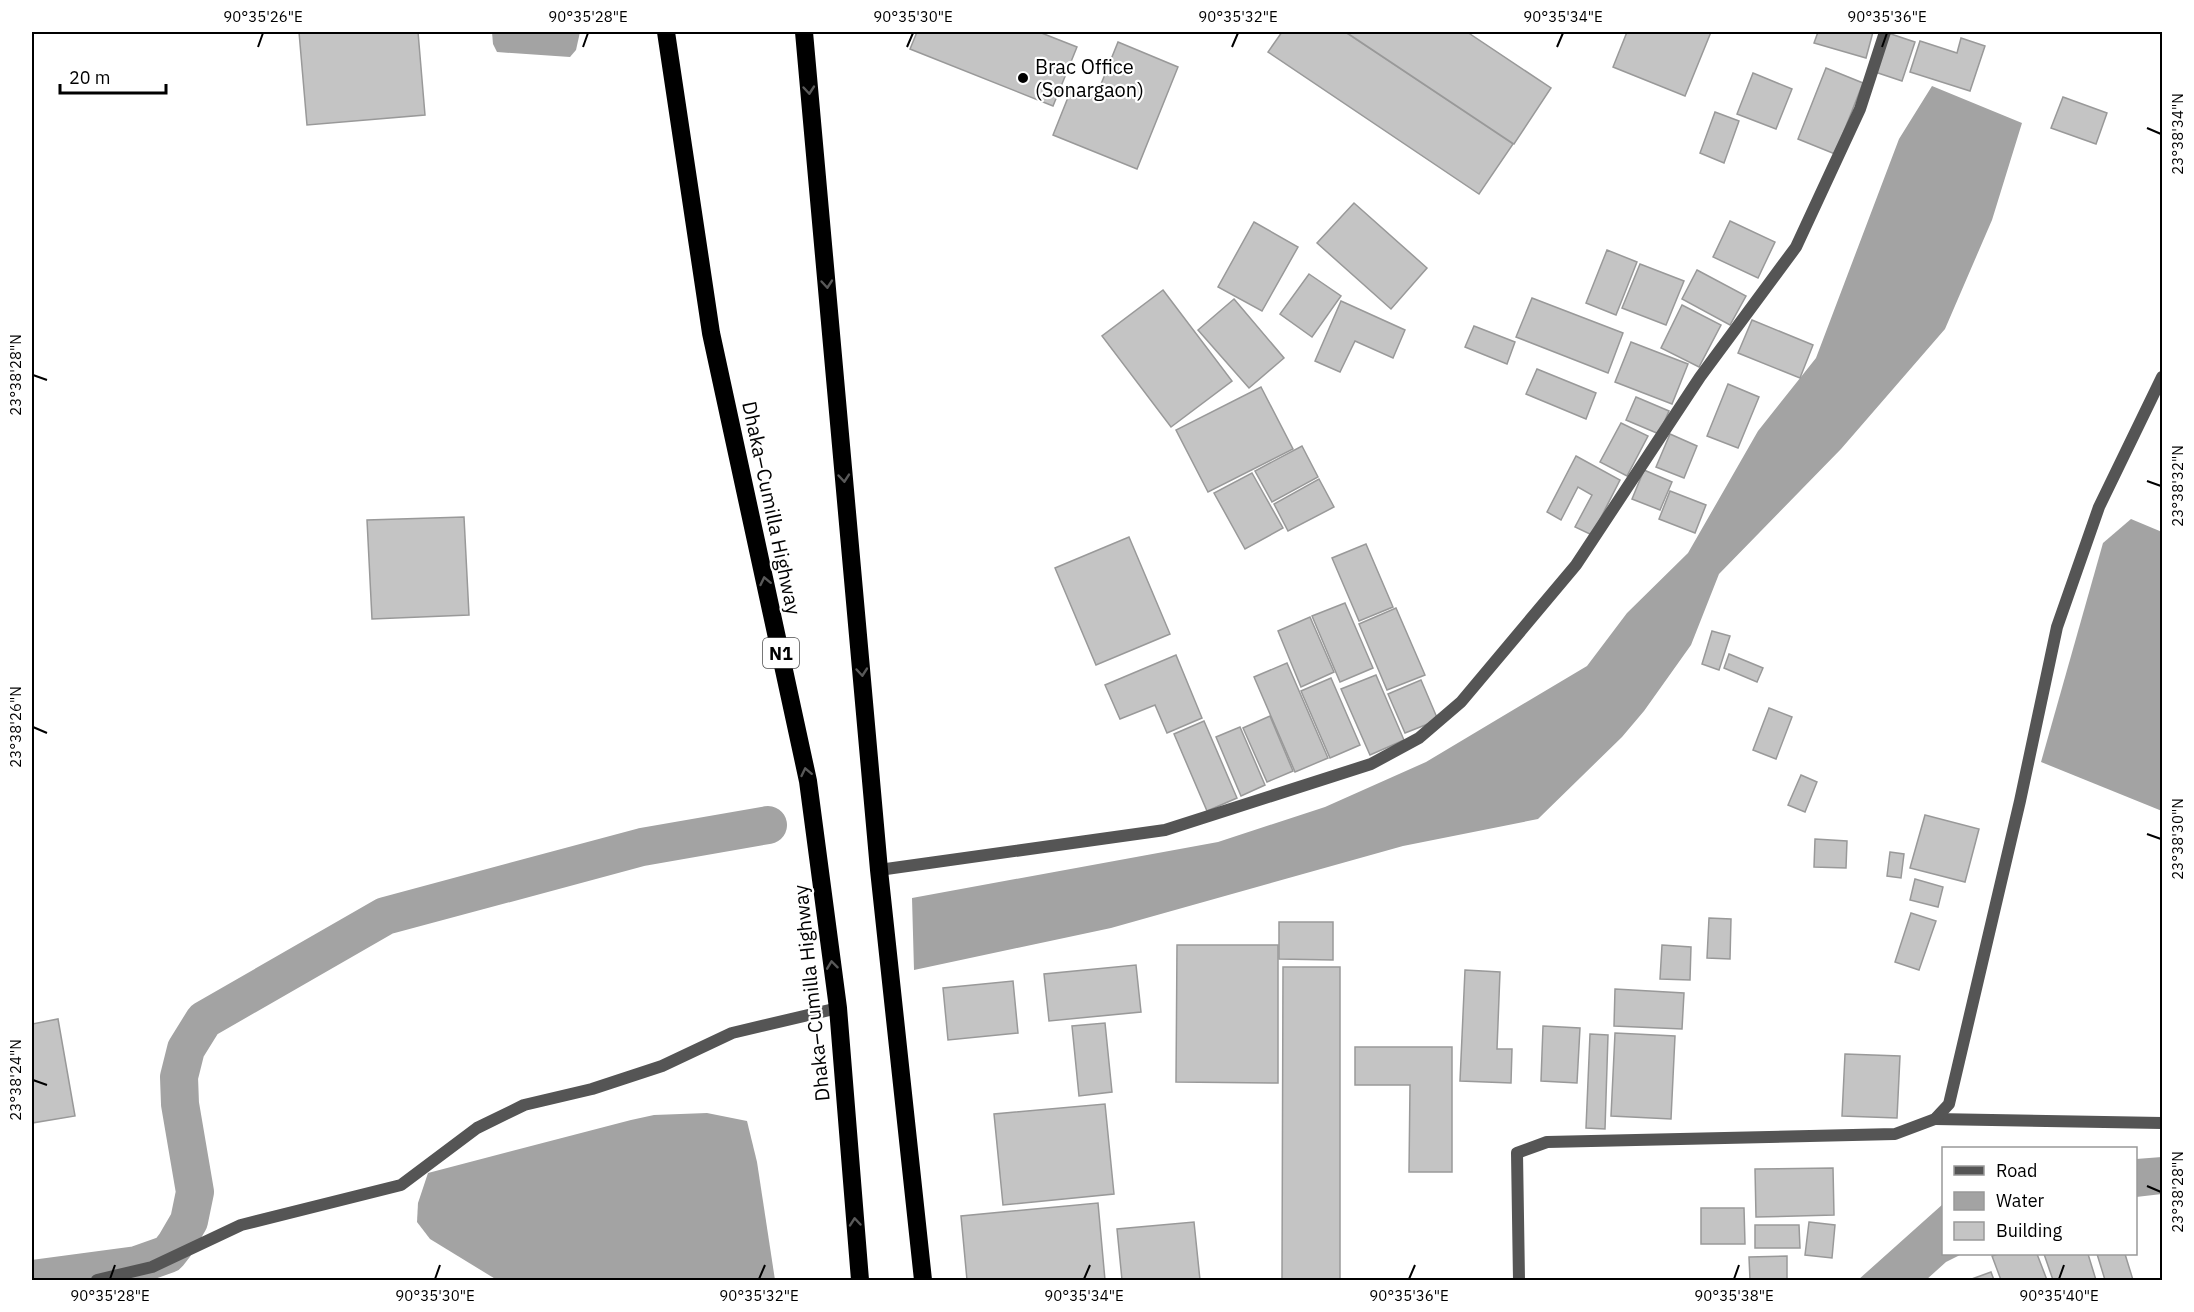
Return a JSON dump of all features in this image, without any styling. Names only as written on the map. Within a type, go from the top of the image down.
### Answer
[{"type":"highway","name":"Dhaka–Cumilla Highway","points":[[666,32],[711,333],[808,781],[838,1008],[860,1281]]},
{"type":"highway","points":[[804,32],[879,870],[923,1281]]},
{"type":"street","points":[[879,870],[1165,830],[1371,764],[1419,738],[1461,702],[1576,565],[1700,377],[1796,247],[1860,109],[1886,32]]},
{"type":"street","points":[[1935,1119],[1949,1104],[2020,801],[2057,627],[2099,507],[2163,377]]},
{"type":"street","points":[[97,1281],[152,1267],[241,1225],[401,1185],[477,1128],[524,1105],[592,1089],[662,1066],[732,1033],[838,1008]]},
{"type":"street","points":[[1519,1281],[1517,1153],[1547,1142],[1895,1134],[1935,1119],[2163,1123]]},
{"type":"water","points":[[492,32],[580,32],[576,50],[570,57],[497,52],[493,44]]},
{"type":"water","points":[[1932,86],[2022,123],[1992,220],[1945,329],[1841,449],[1719,574],[1691,645],[1644,711],[1622,737],[1538,819],[1403,846],[1111,928],[914,970],[912,898],[1218,842],[1325,807],[1426,762],[1587,666],[1627,613],[1688,553],[1758,431],[1816,358],[1899,139]]},
{"type":"water","points":[[2131,519],[2162,532],[2162,811],[2041,762],[2103,543]]},
{"type":"water","points":[[707,1113],[747,1121],[757,1162],[775,1280],[497,1280],[430,1239],[417,1222],[418,1203],[428,1173],[654,1115]]},
{"type":"water","points":[[2162,1157],[2162,1194],[2137,1197],[2137,1159]]},
{"type":"water","points":[[1942,1205],[1942,1255],[1960,1255],[1946,1262],[1926,1280],[1858,1280]]},
{"type":"building","points":[[299,32],[418,32],[425,115],[307,125]]},
{"type":"building","name":"Brac Office (Sonargaon)","points":[[917,32],[1039,32],[1077,47],[1053,106],[910,49]]},
{"type":"building","points":[[1282,32],[1345,32],[1513,144],[1479,194],[1268,52]]},
{"type":"building","points":[[1346,32],[1467,32],[1551,88],[1514,144]]},
{"type":"building","points":[[1627,32],[1711,32],[1685,96],[1613,67]]},
{"type":"building","points":[[1818,32],[1873,32],[1866,58],[1814,43]]},
{"type":"building","points":[[1888,33],[1915,42],[1902,81],[1875,72]]},
{"type":"building","points":[[1961,38],[1985,46],[1970,91],[1910,72],[1920,41],[1957,53]]},
{"type":"building","points":[[1118,42],[1178,67],[1137,169],[1053,135],[1071,90],[1095,99]]},
{"type":"building","points":[[1826,68],[1863,83],[1835,154],[1798,139]]},
{"type":"building","points":[[1753,73],[1792,89],[1776,129],[1737,114]]},
{"type":"building","points":[[2063,97],[2107,113],[2096,144],[2051,128]]},
{"type":"building","points":[[1715,112],[1739,121],[1724,163],[1700,153]]},
{"type":"building","points":[[1354,203],[1427,268],[1391,309],[1317,243]]},
{"type":"building","points":[[1730,221],[1775,242],[1758,278],[1713,257]]},
{"type":"building","points":[[1254,222],[1298,247],[1262,311],[1218,287]]},
{"type":"building","points":[[1607,250],[1637,262],[1616,315],[1586,303]]},
{"type":"building","points":[[1640,264],[1684,281],[1666,325],[1622,308]]},
{"type":"building","points":[[1697,270],[1746,296],[1730,325],[1682,299]]},
{"type":"building","points":[[1309,274],[1341,296],[1312,337],[1280,314]]},
{"type":"building","points":[[1163,290],[1232,381],[1171,427],[1102,336]]},
{"type":"building","points":[[1532,298],[1623,333],[1608,373],[1516,337]]},
{"type":"building","points":[[1234,299],[1284,358],[1249,388],[1198,330]]},
{"type":"building","points":[[1341,301],[1405,330],[1393,358],[1355,341],[1340,372],[1315,361]]},
{"type":"building","points":[[1682,305],[1721,325],[1699,367],[1661,348]]},
{"type":"building","points":[[1752,320],[1813,345],[1800,378],[1738,353]]},
{"type":"building","points":[[1474,326],[1515,342],[1507,364],[1465,347]]},
{"type":"building","points":[[1631,342],[1688,364],[1672,404],[1615,382]]},
{"type":"building","points":[[1537,369],[1596,393],[1586,419],[1526,394]]},
{"type":"building","points":[[1728,384],[1759,397],[1738,448],[1707,436]]},
{"type":"building","points":[[1261,387],[1293,449],[1208,492],[1176,430]]},
{"type":"building","points":[[1636,397],[1669,411],[1659,434],[1626,420]]},
{"type":"building","points":[[1621,423],[1648,436],[1627,476],[1600,462]]},
{"type":"building","points":[[1670,434],[1697,446],[1684,478],[1656,467]]},
{"type":"building","points":[[1302,446],[1318,477],[1272,502],[1255,471]]},
{"type":"building","points":[[1576,456],[1620,480],[1592,535],[1575,527],[1592,495],[1578,487],[1561,520],[1547,512]]},
{"type":"building","points":[[1644,470],[1672,482],[1660,510],[1632,499]]},
{"type":"building","points":[[1252,473],[1283,528],[1245,549],[1214,493]]},
{"type":"building","points":[[1319,479],[1334,507],[1288,531],[1274,504]]},
{"type":"building","points":[[1670,491],[1706,505],[1695,533],[1659,519]]},
{"type":"building","points":[[464,517],[469,615],[372,619],[367,520]]},
{"type":"building","points":[[1129,537],[1170,634],[1096,665],[1055,568]]},
{"type":"building","points":[[1366,544],[1393,607],[1359,621],[1332,558]]},
{"type":"building","points":[[1345,603],[1373,668],[1340,682],[1312,616]]},
{"type":"building","points":[[1396,608],[1425,675],[1387,690],[1359,624]]},
{"type":"building","points":[[1310,617],[1334,672],[1301,687],[1278,631]]},
{"type":"building","points":[[1712,631],[1730,636],[1719,670],[1702,664]]},
{"type":"building","points":[[1729,654],[1763,668],[1757,682],[1724,668]]},
{"type":"building","points":[[1176,655],[1202,718],[1167,733],[1155,705],[1120,719],[1105,685]]},
{"type":"building","points":[[1287,663],[1328,758],[1295,772],[1254,677]]},
{"type":"building","points":[[1376,675],[1404,740],[1370,755],[1341,689]]},
{"type":"building","points":[[1331,678],[1360,745],[1330,758],[1301,691]]},
{"type":"building","points":[[1421,680],[1438,720],[1405,733],[1388,694]]},
{"type":"building","points":[[1769,708],[1792,717],[1776,759],[1753,750]]},
{"type":"building","points":[[1270,716],[1293,771],[1267,782],[1243,728]]},
{"type":"building","points":[[1204,721],[1237,798],[1207,811],[1174,734]]},
{"type":"building","points":[[1240,727],[1265,785],[1241,796],[1216,737]]},
{"type":"building","points":[[1801,775],[1817,782],[1805,812],[1788,805]]},
{"type":"building","points":[[1925,815],[1979,829],[1965,882],[1910,868]]},
{"type":"building","points":[[1815,839],[1847,841],[1846,868],[1814,867]]},
{"type":"building","points":[[1890,852],[1904,854],[1901,878],[1887,876]]},
{"type":"building","points":[[1915,879],[1943,887],[1938,907],[1910,900]]},
{"type":"building","points":[[1911,913],[1936,921],[1919,970],[1895,962]]},
{"type":"building","points":[[1709,918],[1731,919],[1730,959],[1707,958]]},
{"type":"building","points":[[1279,922],[1333,922],[1333,960],[1279,959]]},
{"type":"building","points":[[1177,945],[1278,945],[1278,1083],[1176,1082]]},
{"type":"building","points":[[1662,945],[1691,947],[1690,980],[1660,979]]},
{"type":"building","points":[[1136,965],[1141,1012],[1049,1021],[1044,974]]},
{"type":"building","points":[[1283,967],[1340,967],[1340,1280],[1282,1280]]},
{"type":"building","points":[[1465,970],[1500,972],[1497,1049],[1512,1049],[1511,1083],[1460,1081]]},
{"type":"building","points":[[1013,981],[1018,1033],[948,1040],[943,988]]},
{"type":"building","points":[[1615,989],[1684,993],[1682,1029],[1614,1026]]},
{"type":"building","points":[[58,1019],[75,1116],[32,1123],[32,1024]]},
{"type":"building","points":[[1105,1023],[1112,1092],[1079,1096],[1072,1026]]},
{"type":"building","points":[[1543,1026],[1580,1028],[1577,1083],[1541,1081]]},
{"type":"building","points":[[1615,1033],[1675,1036],[1671,1119],[1611,1116]]},
{"type":"building","points":[[1590,1034],[1608,1035],[1605,1129],[1586,1128]]},
{"type":"building","points":[[1355,1047],[1452,1047],[1452,1172],[1409,1172],[1410,1085],[1355,1085]]},
{"type":"building","points":[[1845,1054],[1900,1056],[1897,1118],[1842,1116]]},
{"type":"building","points":[[1105,1104],[1114,1194],[1003,1205],[994,1114]]},
{"type":"building","points":[[1833,1168],[1834,1215],[1756,1217],[1755,1169]]},
{"type":"building","points":[[1098,1203],[1105,1280],[967,1280],[961,1216]]},
{"type":"building","points":[[1701,1208],[1744,1208],[1745,1244],[1701,1244]]},
{"type":"building","points":[[1194,1222],[1200,1280],[1122,1280],[1117,1229]]},
{"type":"building","points":[[1809,1222],[1835,1225],[1832,1258],[1805,1255]]},
{"type":"building","points":[[1755,1225],[1799,1225],[1800,1248],[1755,1248]]},
{"type":"building","points":[[2037,1255],[2047,1280],[2001,1280],[1992,1256]]},
{"type":"building","points":[[2044,1255],[2088,1255],[2096,1280],[2053,1280]]},
{"type":"building","points":[[2097,1255],[2125,1255],[2133,1280],[2105,1280]]},
{"type":"building","points":[[1787,1256],[1787,1280],[1750,1280],[1749,1257]]},
{"type":"building","points":[[1991,1272],[1994,1280],[1969,1280]]},
{"type":"waterway","points":[[32,1279],[137,1265],[168,1254],[175,1245],[189,1221],[195,1192],[180,1104],[179,1077],[186,1049],[204,1020],[385,916],[642,847],[768,825]]},
{"type":"place","name":"Brac Office (Sonargaon)","points":[[1023,78]]}]
